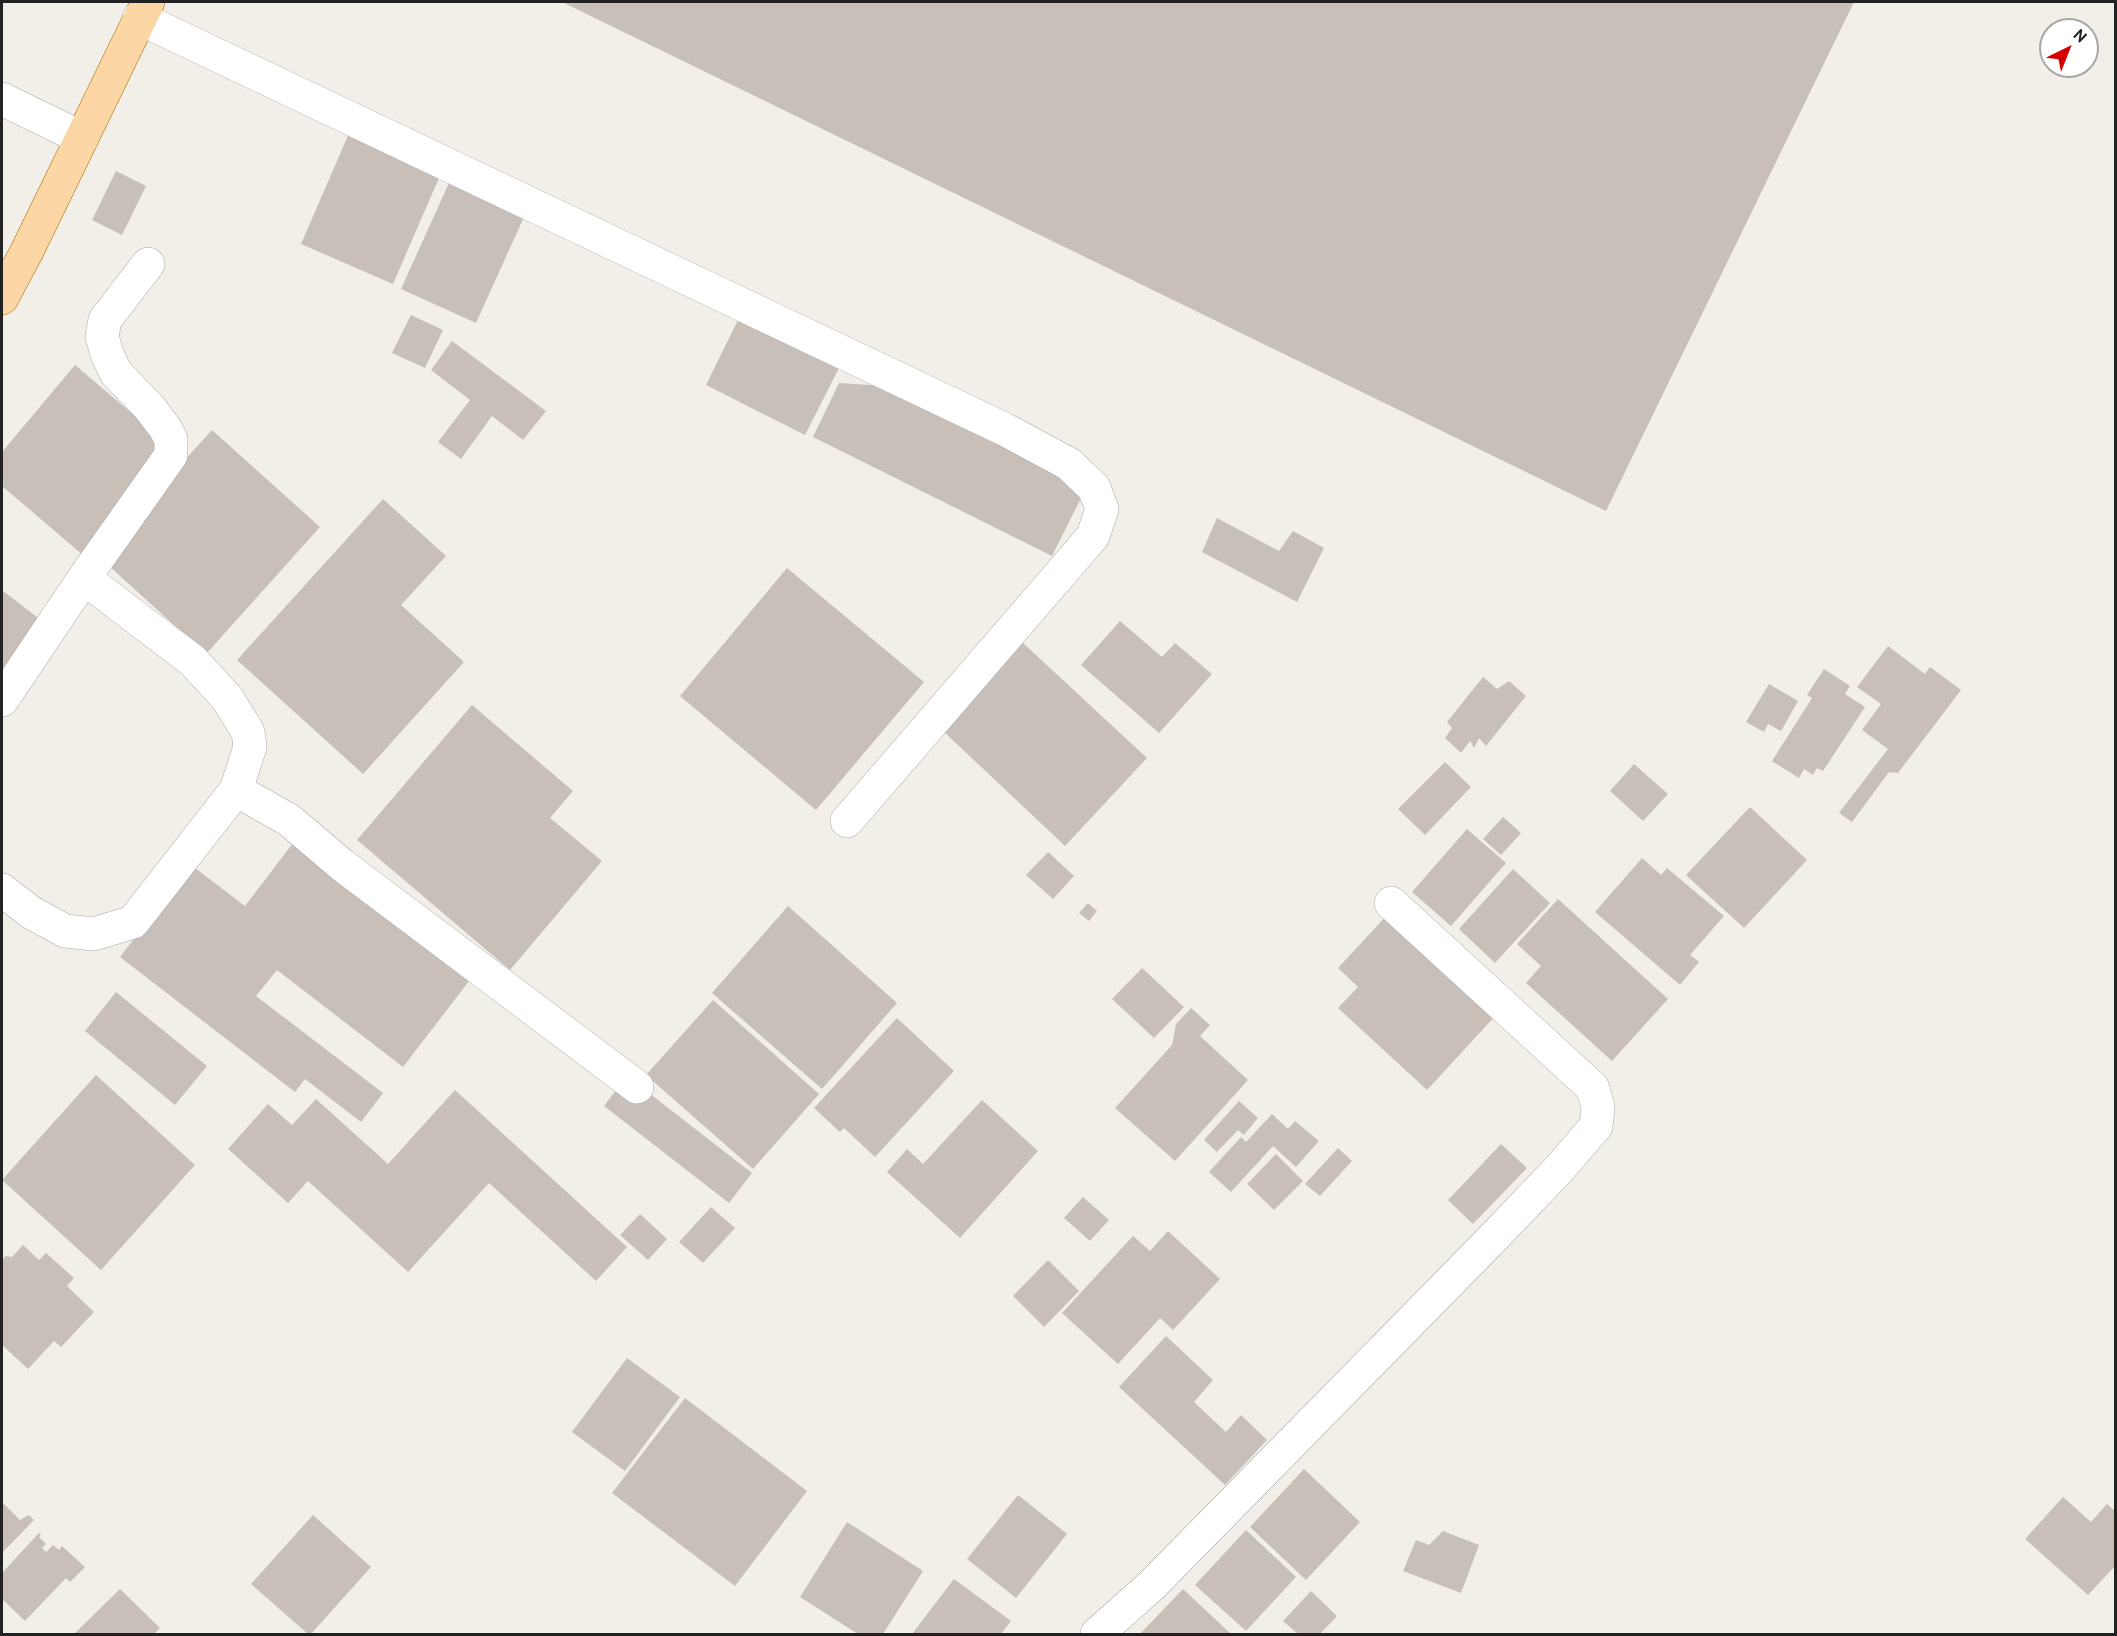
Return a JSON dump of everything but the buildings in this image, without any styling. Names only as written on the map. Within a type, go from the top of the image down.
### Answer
[{"type":"main road","points":[[2,298],[143,10]]},
{"type":"street","points":[[143,10],[1004,429],[1069,464],[1094,488],[1102,509],[1093,536],[847,821]]},
{"type":"street","points":[[2,99],[82,138]]},
{"type":"street","points":[[2,700],[171,455],[171,439],[165,428],[149,407],[116,373],[102,336],[105,320],[148,264]]},
{"type":"street","points":[[2,890],[32,913],[65,931],[94,934],[133,921],[236,789],[250,747],[248,732],[227,698],[193,661],[84,578]]},
{"type":"street","points":[[236,789],[290,820],[342,865],[636,1087]]},
{"type":"street","points":[[1097,1635],[1152,1585],[1494,1237],[1596,1126],[1598,1108],[1593,1088],[1391,903]]}]
